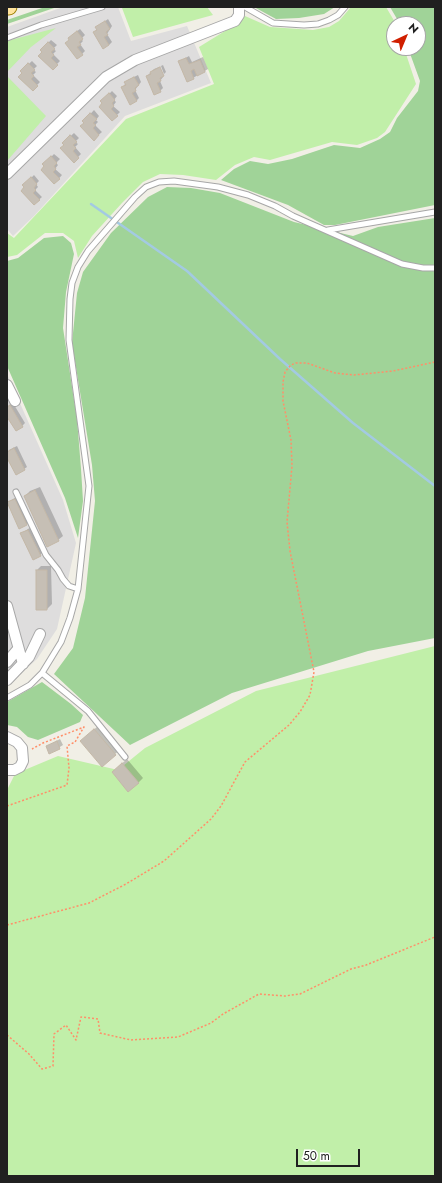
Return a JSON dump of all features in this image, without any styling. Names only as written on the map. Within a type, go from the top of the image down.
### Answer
[{"type":"street","points":[[7,174],[106,77],[135,60],[235,21],[239,15],[239,7]]},
{"type":"street","points":[[7,385],[15,401]]},
{"type":"street","points":[[7,606],[23,664]]},
{"type":"street","points":[[7,680],[30,657],[40,634]]},
{"type":"street","points":[[7,662],[18,649]]},
{"type":"street","points":[[7,737],[17,742],[22,748],[23,755],[23,761],[20,767],[14,770],[7,770]]},
{"type":"lane","points":[[7,38],[41,25],[102,7]]},
{"type":"lane","points":[[245,7],[273,23],[304,25],[318,24],[329,20],[338,15],[345,7]]},
{"type":"lane","points":[[7,698],[14,696],[30,685],[42,673],[61,642],[70,618],[78,589],[90,486],[69,340],[68,322],[72,283],[78,267],[101,234],[146,188],[158,182],[174,181],[218,187],[248,195],[402,264],[423,268],[435,268]]},
{"type":"lane","points":[[327,231],[435,212]]},
{"type":"lane","points":[[16,492],[46,555],[63,579],[70,586],[78,589]]},
{"type":"lane","points":[[42,673],[88,711],[125,757]]},
{"type":"path","points":[[7,925],[89,903],[126,884],[164,861],[211,819],[221,806],[245,762],[289,725],[300,712],[310,695],[314,672],[290,551],[287,522],[292,466],[290,440],[283,401],[283,382],[285,372],[290,365],[296,363],[307,363],[335,373],[354,375],[393,371],[435,362]]},
{"type":"path","points":[[7,806],[67,785],[69,768],[67,746],[75,742],[84,727],[43,743],[23,755]]},
{"type":"path","points":[[7,1035],[29,1054],[42,1069],[53,1066],[54,1034],[66,1025],[76,1040],[81,1017],[98,1019],[100,1033],[131,1040],[178,1037],[211,1023],[223,1014],[259,994],[285,996],[300,994],[351,969],[366,965],[389,954],[435,937]]},
{"type":"shaded area","points":[[63,7],[118,7],[131,41],[187,26],[211,83],[125,116],[34,216],[13,236],[7,229],[7,27]]},
{"type":"shaded area","points":[[7,374],[63,500],[76,543],[57,629],[37,659],[15,679],[7,682]]},
{"type":"green space","points":[[45,7],[57,7],[7,24],[7,20]]},
{"type":"green space","points":[[207,7],[213,15],[133,37],[122,8]]},
{"type":"green space","points":[[254,7],[335,7],[324,14],[299,18],[276,19]]},
{"type":"green space","points":[[351,7],[386,7],[391,16],[386,16],[386,56],[407,56],[416,84],[385,132],[377,138],[357,145],[332,142],[270,160],[254,157],[235,165],[216,180],[183,175],[160,174],[143,182],[122,203],[92,236],[78,258],[74,241],[63,233],[45,233],[17,255],[7,257],[7,233],[14,238],[126,119],[214,84],[199,47],[238,23],[245,16],[270,27],[313,30],[329,27],[339,21]]},
{"type":"green space","points":[[390,7],[435,7],[435,205],[335,225],[324,225],[288,205],[221,180],[234,169],[250,161],[268,164],[292,159],[334,145],[360,148],[380,139],[390,132],[397,118],[418,91],[420,81],[411,56],[426,56],[426,16],[395,16]]},
{"type":"green space","points":[[56,28],[31,47],[7,72],[7,41]]},
{"type":"green space","points":[[7,76],[46,116],[7,161]]},
{"type":"green space","points":[[167,187],[191,188],[220,193],[294,222],[353,236],[378,227],[435,218],[435,638],[368,651],[232,693],[130,745],[54,674],[73,648],[85,598],[95,501],[92,465],[72,343],[77,293],[83,272],[111,233],[148,197]]},
{"type":"green space","points":[[63,236],[71,243],[74,254],[66,292],[63,328],[77,419],[81,469],[83,501],[78,538],[65,498],[7,366],[7,261],[18,258],[44,238]]},
{"type":"green space","points":[[435,646],[435,1176],[7,1176],[7,790],[15,774],[58,756],[118,770],[145,748],[256,691]]},
{"type":"green space","points":[[42,682],[83,715],[80,722],[38,740],[28,737],[17,727],[7,725],[7,702]]},
{"type":"building","points":[[105,21],[110,29],[106,32],[108,35],[104,37],[109,45],[103,49],[93,32],[97,30],[95,27]]},
{"type":"building","points":[[77,31],[83,39],[79,42],[81,45],[77,47],[83,55],[77,59],[65,43],[69,40],[68,38]]},
{"type":"building","points":[[48,42],[55,49],[51,52],[54,55],[51,58],[58,65],[53,70],[38,56],[42,52],[40,50]]},
{"type":"building","points":[[186,58],[189,64],[200,60],[205,72],[197,76],[194,69],[191,71],[194,79],[187,82],[178,61]]},
{"type":"building","points":[[28,63],[35,70],[31,73],[34,76],[31,79],[38,86],[33,91],[18,77],[22,73],[20,71]]},
{"type":"building","points":[[160,67],[164,76],[160,78],[161,81],[157,83],[161,92],[154,95],[146,76],[151,74],[150,72]]},
{"type":"building","points":[[134,77],[139,85],[135,88],[136,91],[132,93],[137,101],[130,105],[121,87],[126,85],[124,82]]},
{"type":"building","points":[[109,93],[115,100],[112,103],[114,106],[111,109],[118,116],[112,121],[99,107],[102,103],[100,101]]},
{"type":"building","points":[[90,113],[97,119],[93,123],[96,125],[93,128],[99,135],[94,141],[80,126],[84,123],[82,121]]},
{"type":"building","points":[[70,135],[77,142],[73,145],[76,148],[73,151],[79,158],[74,163],[60,148],[64,145],[62,143]]},
{"type":"building","points":[[51,156],[57,163],[54,166],[56,169],[53,172],[60,179],[54,184],[41,170],[44,166],[42,164]]},
{"type":"building","points":[[31,177],[37,184],[34,188],[36,190],[33,193],[40,200],[34,205],[21,191],[24,187],[22,185]]},
{"type":"building","points":[[10,405],[23,427],[16,431],[7,417],[7,407]]},
{"type":"building","points":[[14,448],[25,470],[16,475],[7,458],[7,452]]},
{"type":"building","points":[[35,490],[59,541],[47,547],[24,496]]},
{"type":"building","points":[[15,499],[27,525],[19,529],[7,502]]},
{"type":"building","points":[[28,530],[41,556],[33,560],[20,533]]},
{"type":"building","points":[[36,570],[47,570],[47,610],[36,610]]},
{"type":"building","points":[[94,729],[116,755],[102,767],[80,741]]},
{"type":"building","points":[[57,741],[60,749],[49,754],[46,746]]},
{"type":"building","points":[[122,763],[139,783],[128,792],[112,772]]},
{"type":"waterway","points":[[91,204],[187,271],[280,359],[353,423],[435,486]]}]
